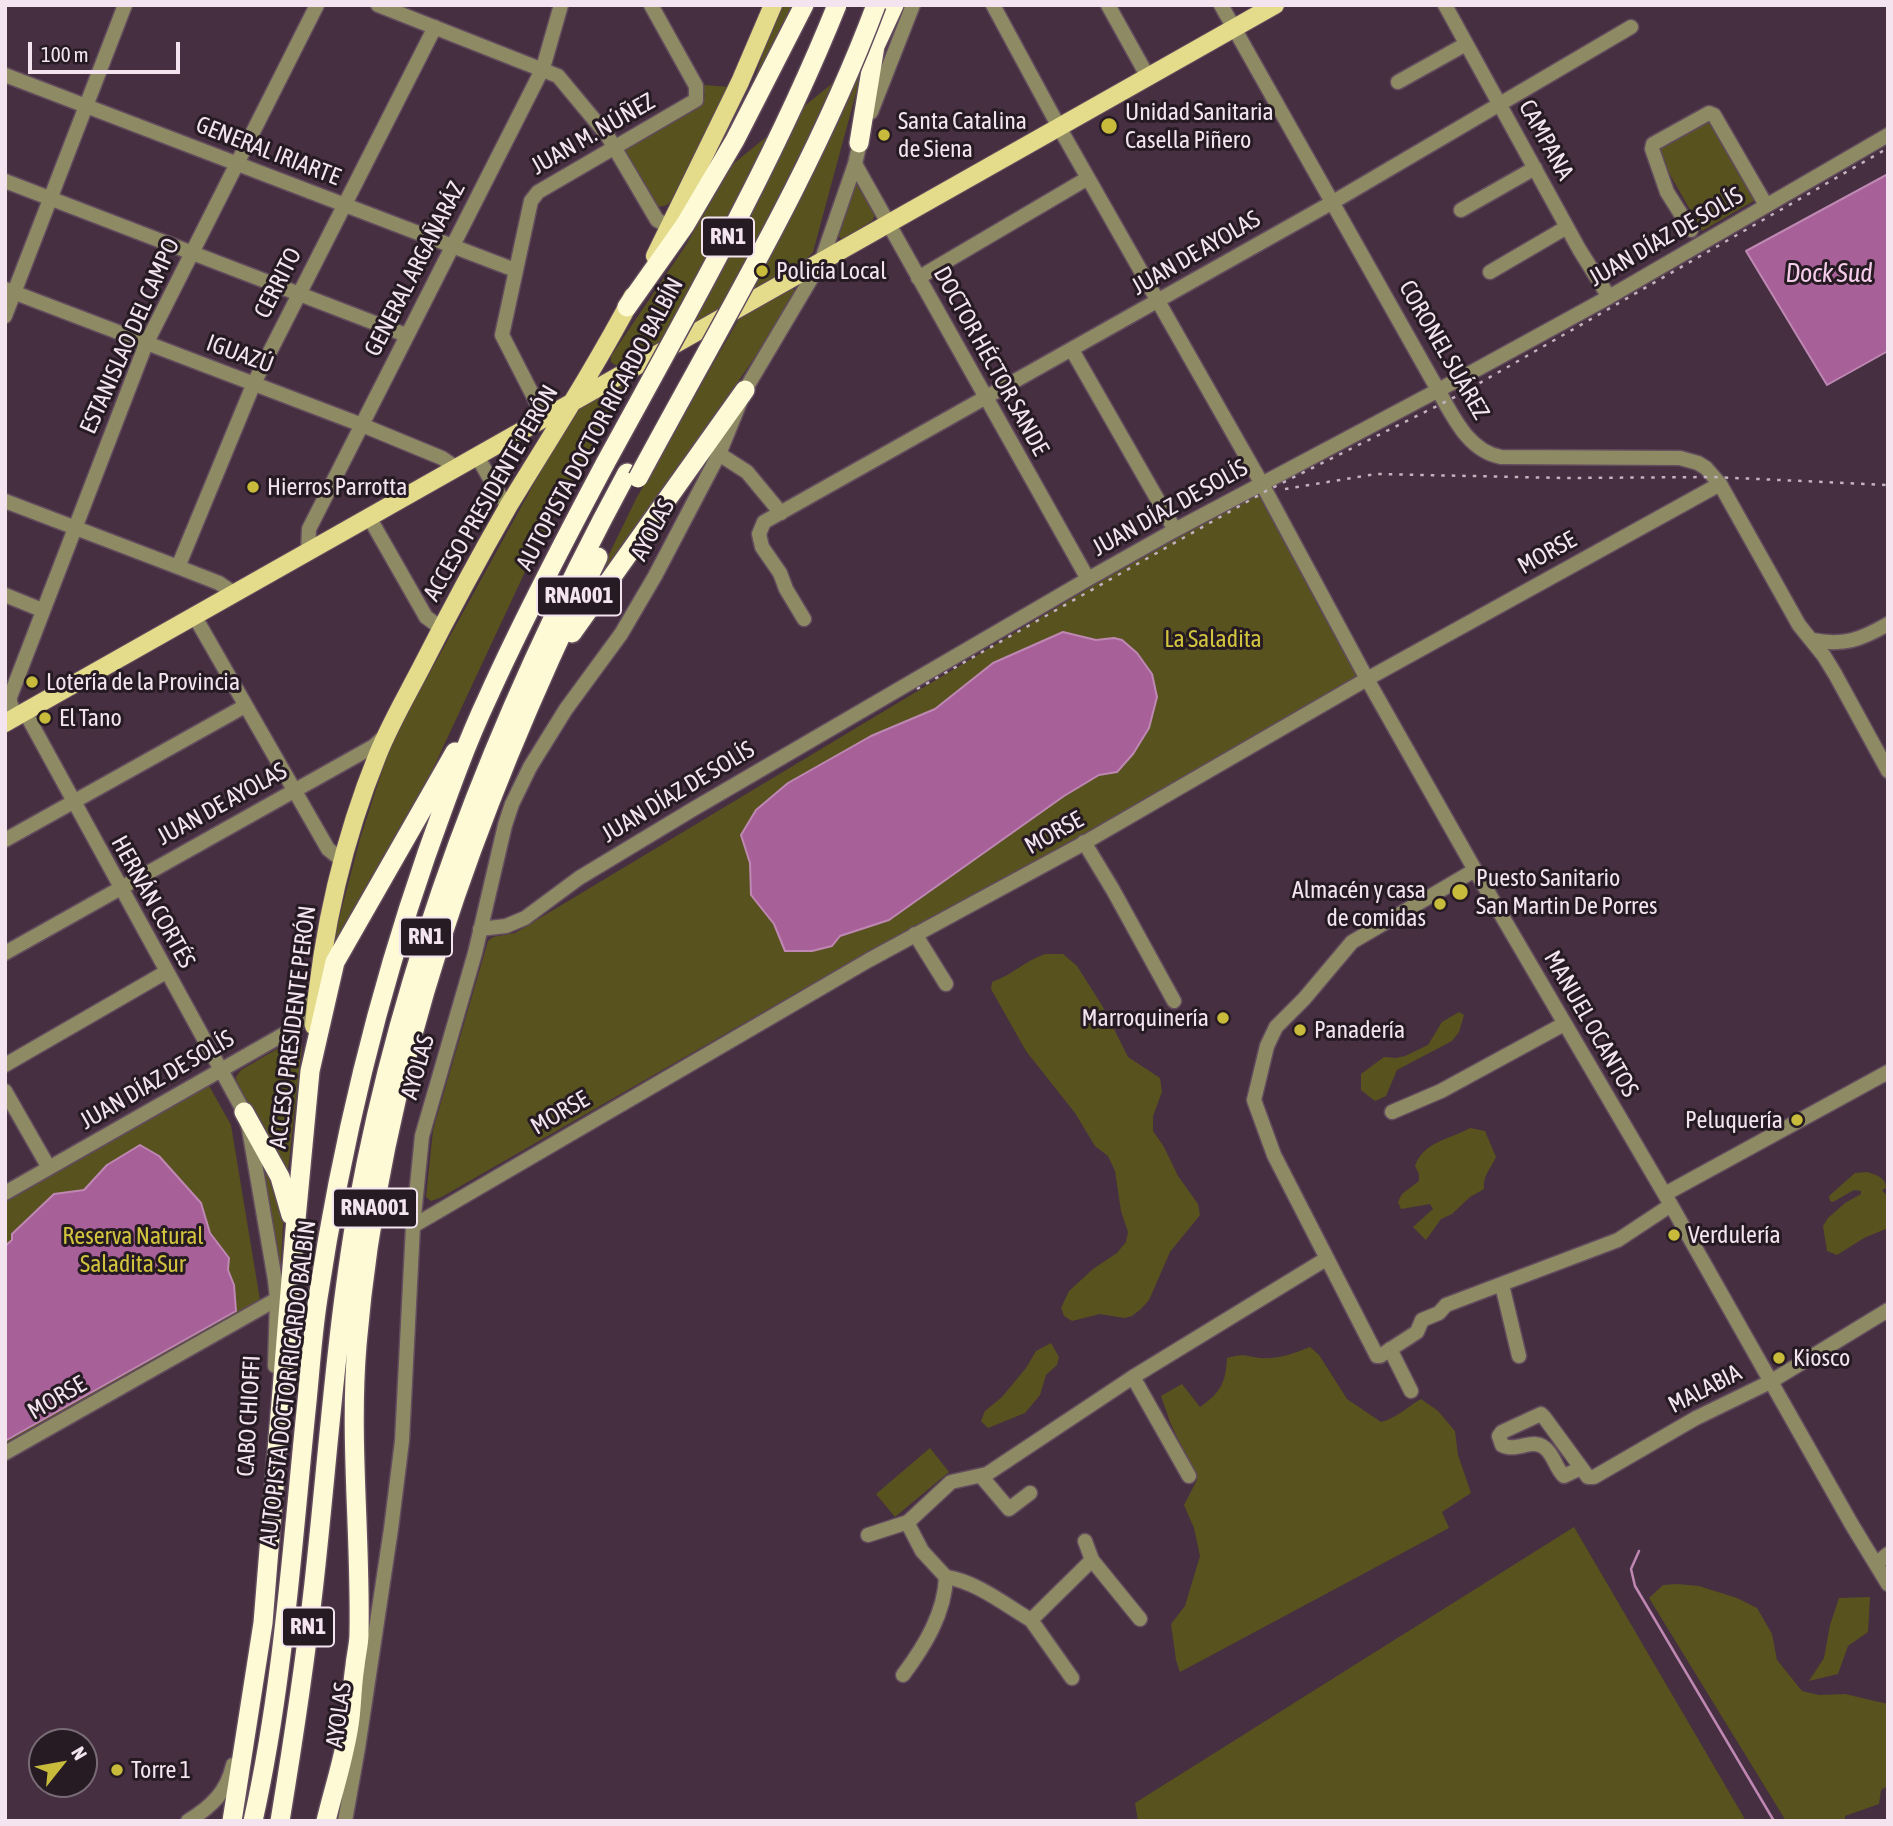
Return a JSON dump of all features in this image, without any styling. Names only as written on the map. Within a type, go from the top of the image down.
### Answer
[{"type":"highway","points":[[627,307],[685,225],[754,103],[804,5]]},
{"type":"highway","name":"AUTOPISTA DOCTOR RICARDO BALBÍN","points":[[253,1821],[283,1630],[317,1302],[348,1129],[375,1019],[405,916],[440,816],[488,697],[538,591],[741,213],[788,117],[837,5]]},
{"type":"highway","name":"AUTOPISTA DOCTOR RICARDO BALBÍN","points":[[280,1821],[312,1597],[334,1376],[351,1250],[369,1150],[395,1045],[443,885],[474,800],[556,609],[633,476],[769,211],[832,78],[862,5]]},
{"type":"highway","name":"RNA001","points":[[365,1642],[353,1443],[357,1344],[374,1215],[390,1131],[422,996],[444,924],[524,716],[633,476],[772,234],[833,106],[876,5]]},
{"type":"highway","points":[[859,144],[875,46],[894,5]]},
{"type":"highway","points":[[524,716],[576,627],[745,390]]},
{"type":"highway","points":[[310,1071],[335,962],[370,897],[488,697]]},
{"type":"highway","name":"ACCESO PRESIDENTE PERÓN","points":[[232,1821],[263,1623],[310,1071]]},
{"type":"highway","points":[[244,1112],[285,1189],[295,1230]]},
{"type":"highway","points":[[326,1821],[350,1721],[365,1642]]},
{"type":"main road","points":[[16,718],[1275,5]]},
{"type":"main road","name":"ACCESO PRESIDENTE PERÓN","points":[[310,1071],[317,992],[332,906],[363,796],[387,734],[441,628],[509,505],[573,402],[670,227],[745,72],[769,7]]},
{"type":"street","points":[[5,317],[10,291],[50,198],[125,5]]},
{"type":"street","name":"ESTANISLAO DEL CAMPO","points":[[10,697],[146,344],[317,5]]},
{"type":"street","points":[[378,5],[558,76],[614,147],[652,214],[670,227]]},
{"type":"street","name":"GENERAL ARGAÑARÁZ","points":[[308,552],[309,529],[543,68],[561,5]]},
{"type":"street","name":"JUAN M. NÚÑEZ","points":[[545,419],[504,342],[502,329],[534,195],[696,100],[696,86],[651,5]]},
{"type":"street","name":"AYOLAS","points":[[345,1821],[358,1748],[365,1642],[391,1529],[402,1441],[413,1226],[422,1136],[480,929],[505,825],[530,767],[565,709],[621,634],[655,576],[719,454],[745,390],[821,262],[855,164],[859,144],[913,5]]},
{"type":"street","name":"MANUEL OCANTOS","points":[[993,5],[1475,870],[1668,1199],[1770,1382],[1888,1584]]},
{"type":"street","points":[[1108,5],[1148,77]]},
{"type":"street","name":"CORONEL SUÁREZ","points":[[1221,5],[1438,390],[1471,442],[1491,455],[1680,458],[1706,468],[1720,484],[1799,625],[1812,640]]},
{"type":"street","name":"CAMPANA","points":[[1445,5],[1567,227],[1609,297]]},
{"type":"street","name":"CERRITO","points":[[178,567],[254,383],[435,27]]},
{"type":"street","name":"JUAN DE AYOLAS","points":[[803,619],[760,540],[760,528],[764,522],[1333,202],[1631,27]]},
{"type":"street","points":[[1398,82],[1466,44]]},
{"type":"street","name":"GENERAL IRIARTE","points":[[5,75],[515,270]]},
{"type":"street","points":[[1691,230],[1667,192],[1652,149],[1653,144],[1709,113],[1714,115],[1766,205]]},
{"type":"street","name":"JUAN DÍAZ DE SOLÍS","points":[[480,929],[506,926],[525,918],[579,878],[672,822],[1088,579],[1609,297],[1888,135]]},
{"type":"street","name":"DOCTOR HÉCTOR SANDE","points":[[855,164],[1088,579]]},
{"type":"street","points":[[1461,210],[1535,168]]},
{"type":"street","points":[[918,278],[1088,178]]},
{"type":"street","points":[[5,181],[407,335]]},
{"type":"street","points":[[1490,272],[1567,227]]},
{"type":"street","name":"IGUAZÚ","points":[[10,291],[362,425],[442,458],[457,468]]},
{"type":"street","points":[[1072,349],[1175,530]]},
{"type":"street","points":[[719,454],[747,472],[781,513]]},
{"type":"street","points":[[477,456],[500,496],[509,505]]},
{"type":"street","name":"MORSE","points":[[413,1226],[915,934],[1084,842],[1367,678],[1720,484]]},
{"type":"street","points":[[5,501],[219,583],[235,594]]},
{"type":"street","points":[[369,517],[426,617],[441,628]]},
{"type":"street","points":[[5,595],[43,610]]},
{"type":"street","points":[[195,617],[328,849],[343,861]]},
{"type":"street","points":[[1812,640],[1846,642],[1863,638],[1888,624]]},
{"type":"street","points":[[1812,640],[1835,674],[1888,771]]},
{"type":"street","name":"HERNÁN CORTÉS","points":[[10,697],[16,718],[73,801],[244,1112]]},
{"type":"street","points":[[5,840],[245,706]]},
{"type":"street","name":"JUAN DE AYOLAS","points":[[5,953],[373,746],[387,734]]},
{"type":"street","points":[[1084,842],[1174,1002]]},
{"type":"street","points":[[1475,870],[1352,942],[1304,999],[1276,1027],[1267,1046],[1254,1100],[1274,1155],[1377,1356],[1417,1332],[1422,1320],[1439,1313],[1446,1305],[1618,1240],[1668,1199],[1888,1072]]},
{"type":"street","points":[[915,934],[946,984]]},
{"type":"street","points":[[5,1065],[166,972]]},
{"type":"street","name":"JUAN DÍAZ DE SOLÍS","points":[[5,1193],[293,1029],[305,1015],[317,992]]},
{"type":"street","points":[[1392,1112],[1441,1091],[1564,1024]]},
{"type":"street","points":[[5,1091],[49,1168]]},
{"type":"street","name":"CABO CHIOFFI","points":[[188,1821],[215,1802],[228,1782],[259,1601],[277,1299],[244,1112]]},
{"type":"street","points":[[868,1535],[908,1522],[951,1482],[981,1476],[1133,1377],[1326,1259]]},
{"type":"street","points":[[1502,1285],[1519,1356]]},
{"type":"street","name":"MORSE","points":[[5,1454],[277,1299]]},
{"type":"street","name":"MALABIA","points":[[1581,1468],[1564,1476],[1548,1450],[1534,1443],[1509,1449],[1502,1446],[1499,1436],[1502,1432],[1541,1414],[1588,1477],[1594,1477],[1696,1418],[1770,1382],[1888,1310]]},
{"type":"street","points":[[1390,1349],[1411,1391]]},
{"type":"street","points":[[1133,1377],[1189,1476]]},
{"type":"street","points":[[981,1476],[1009,1509],[1030,1493]]},
{"type":"street","points":[[908,1522],[922,1551],[946,1577],[976,1586],[1031,1620],[1072,1678]]},
{"type":"street","points":[[1085,1541],[1093,1560],[1140,1619]]},
{"type":"street","points":[[1876,1564],[1888,1554]]},
{"type":"street","points":[[1031,1620],[1093,1560]]},
{"type":"street","points":[[903,1675],[918,1655],[943,1602],[946,1577]]},
{"type":"green space","points":[[778,5],[794,5],[752,88]]},
{"type":"green space","points":[[866,56],[813,252],[803,263],[620,365],[611,362],[611,356],[686,245],[733,164]]},
{"type":"green space","points":[[704,85],[730,87],[672,200],[664,206],[654,205],[625,148],[701,104],[705,96],[702,88]]},
{"type":"green space","points":[[1710,118],[1757,199],[1702,231],[1655,148]]},
{"type":"green space","points":[[854,180],[875,215],[872,221],[842,240],[838,235]]},
{"type":"green space","points":[[792,287],[795,291],[772,332],[582,610],[636,499],[741,315]]},
{"type":"green space","points":[[629,382],[531,559],[430,775],[331,949],[360,839],[391,743],[574,411]]},
{"type":"green space","name":"La Saladita","points":[[1262,484],[1367,679],[864,954],[440,1198],[431,1201],[426,1197],[433,1130],[488,941],[493,937],[515,933]]},
{"type":"green space","points":[[1045,954],[1063,954],[1077,966],[1103,1007],[1128,1057],[1160,1078],[1162,1092],[1153,1116],[1153,1131],[1178,1176],[1198,1204],[1200,1215],[1170,1252],[1149,1300],[1132,1316],[1124,1318],[1100,1314],[1072,1321],[1064,1316],[1061,1308],[1069,1291],[1093,1269],[1117,1253],[1126,1242],[1128,1232],[1121,1211],[1115,1171],[1108,1156],[1095,1146],[1075,1113],[1026,1051],[991,989],[992,982]]},
{"type":"green space","points":[[1459,1012],[1464,1015],[1459,1032],[1452,1041],[1397,1070],[1386,1096],[1375,1101],[1361,1090],[1361,1074],[1384,1057],[1405,1056],[1428,1045],[1442,1022]]},
{"type":"green space","points":[[296,1038],[302,1047],[288,1170],[285,1171],[237,1088],[236,1077],[241,1070]]},
{"type":"green space","name":"Reserva Natural Saladita Sur","points":[[208,1084],[231,1125],[260,1300],[5,1445],[5,1201]]},
{"type":"green space","points":[[1470,1128],[1485,1131],[1496,1157],[1486,1177],[1484,1189],[1470,1197],[1452,1214],[1441,1219],[1426,1240],[1413,1227],[1433,1209],[1430,1204],[1401,1209],[1398,1202],[1402,1194],[1419,1181],[1415,1166],[1424,1151]]},
{"type":"green space","points":[[257,1151],[284,1206],[280,1279]]},
{"type":"green space","points":[[1867,1172],[1880,1177],[1886,1184],[1886,1188],[1882,1190],[1888,1197],[1888,1228],[1864,1238],[1837,1255],[1827,1251],[1823,1226],[1828,1218],[1845,1203],[1861,1194],[1861,1191],[1854,1190],[1833,1202],[1829,1196],[1855,1173]]},
{"type":"green space","points":[[1051,1343],[1059,1357],[1057,1365],[1046,1375],[1040,1395],[1025,1413],[988,1428],[981,1421],[985,1411],[1002,1397],[1036,1351]]},
{"type":"green space","points":[[1310,1347],[1319,1355],[1347,1399],[1381,1422],[1421,1399],[1438,1411],[1455,1431],[1458,1455],[1471,1493],[1442,1512],[1449,1528],[1180,1672],[1171,1624],[1185,1606],[1200,1556],[1194,1528],[1184,1505],[1197,1480],[1161,1396],[1182,1384],[1200,1407],[1221,1387],[1227,1358],[1241,1355],[1272,1358]]},
{"type":"green space","points":[[930,1448],[949,1472],[895,1517],[876,1494]]},
{"type":"green space","points":[[1574,1527],[1746,1821],[1138,1821],[1135,1803]]},
{"type":"green space","points":[[1663,1585],[1699,1586],[1737,1598],[1757,1608],[1772,1634],[1777,1660],[1802,1691],[1819,1695],[1845,1694],[1888,1704],[1888,1786],[1881,1790],[1879,1804],[1845,1816],[1845,1821],[1786,1821],[1649,1598]]},
{"type":"green space","points":[[1870,1597],[1868,1632],[1848,1646],[1838,1674],[1809,1681],[1824,1658],[1830,1625],[1839,1598]]},
{"type":"water","name":"Dock Sud","points":[[1888,174],[1888,351],[1827,385],[1746,251]]},
{"type":"water","points":[[1063,632],[1096,640],[1122,640],[1137,653],[1152,674],[1157,697],[1149,728],[1133,754],[1117,772],[1099,775],[1064,796],[889,920],[840,936],[832,946],[812,951],[785,951],[774,924],[751,895],[750,863],[741,835],[756,810],[788,783],[871,736],[935,709],[993,663]]},
{"type":"water","name":"Reserva Natural Saladita Sur","points":[[140,1145],[159,1156],[201,1203],[210,1233],[229,1258],[228,1270],[234,1285],[236,1311],[5,1441],[5,1246],[12,1240],[12,1234],[54,1194],[84,1190],[107,1165]]},
{"type":"waterway","points":[[1639,1551],[1631,1569],[1635,1586],[1774,1821]]},
{"type":"railway","points":[[917,689],[1266,491],[1459,395],[1888,148]]},
{"type":"railway","points":[[1285,489],[1376,474],[1565,478],[1714,477],[1888,485]]},
{"type":"place","name":"Unidad Sanitaria Casella Piñero","points":[[1109,126]]},
{"type":"place","name":"Santa Catalina de Siena","points":[[884,135]]},
{"type":"place","name":"Policía Local","points":[[762,271]]},
{"type":"place","name":"Hierros Parrotta","points":[[253,487]]},
{"type":"place","name":"Lotería de la Provincia","points":[[32,682]]},
{"type":"place","name":"El Tano","points":[[45,718]]},
{"type":"place","name":"Puesto Sanitario San Martin De Porres","points":[[1460,892]]},
{"type":"place","name":"Almacén y casa de comidas","points":[[1440,904]]},
{"type":"place","name":"Marroquinería","points":[[1223,1018]]},
{"type":"place","name":"Panadería","points":[[1300,1030]]},
{"type":"place","name":"Peluquería","points":[[1797,1120]]},
{"type":"place","name":"Verdulería","points":[[1674,1235]]},
{"type":"place","name":"Kiosco","points":[[1779,1358]]},
{"type":"place","name":"Torre 1","points":[[117,1770]]}]
